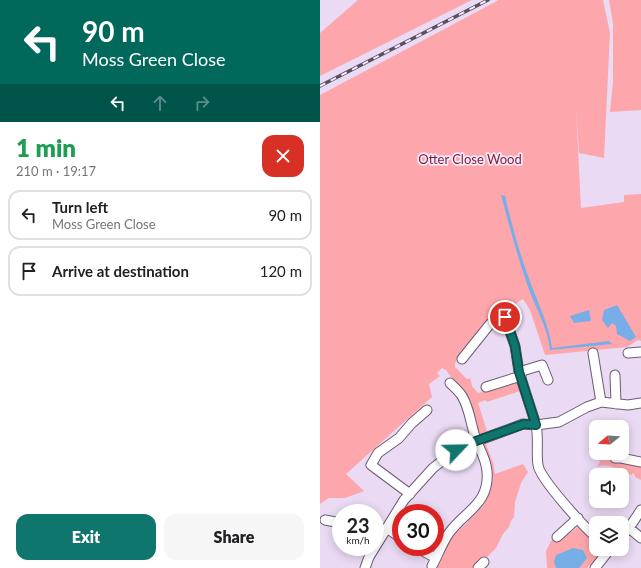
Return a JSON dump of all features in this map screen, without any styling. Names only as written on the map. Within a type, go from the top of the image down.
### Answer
[{"type":"street","points":[[462,358],[490,324],[509,315],[520,374],[538,433],[538,466],[541,474],[589,530]]},
{"type":"street","points":[[628,353],[641,352]]},
{"type":"street","points":[[593,353],[601,402]]},
{"type":"street","points":[[486,387],[542,365],[548,380]]},
{"type":"street","points":[[615,375],[616,404]]},
{"type":"street","points":[[444,543],[449,533],[477,506],[484,493],[487,479],[486,464],[476,441],[467,408],[462,396],[450,383]]},
{"type":"street","points":[[384,531],[410,494],[433,468],[456,450],[476,441],[524,424],[536,425],[559,422],[587,407],[601,402],[628,405],[641,403]]},
{"type":"street","points":[[410,494],[371,464],[378,453],[399,438],[426,410]]},
{"type":"street","points":[[629,460],[641,462]]},
{"type":"street","points":[[641,510],[629,528],[641,538]]},
{"type":"street","points":[[557,536],[578,518]]},
{"type":"street","points":[[325,520],[332,521]]},
{"type":"street","points":[[387,528],[392,532]]},
{"type":"street","points":[[365,568],[369,556]]},
{"type":"street","points":[[426,556],[434,562],[437,556]]},
{"type":"street","points":[[595,568],[604,556]]},
{"type":"green space","points":[[358,0],[472,0],[320,76],[320,33]]},
{"type":"green space","name":"Otter Close Wood","points":[[499,0],[603,0],[610,33],[604,158],[579,153],[576,109],[581,208],[624,202],[624,195],[641,194],[641,341],[638,340],[627,347],[545,355],[530,310],[523,299],[482,325],[455,363],[455,367],[467,379],[470,378],[472,386],[478,393],[517,381],[520,391],[487,402],[485,400],[478,403],[487,431],[478,436],[472,416],[474,414],[469,398],[466,398],[446,370],[442,368],[437,373],[440,376],[429,384],[432,397],[346,474],[364,491],[345,498],[329,498],[320,504],[320,95]]},
{"type":"green space","points":[[609,0],[641,0],[641,110],[610,112],[613,82],[613,24]]},
{"type":"green space","points":[[486,444],[493,463],[495,474],[523,464],[528,472],[521,483],[515,502],[514,517],[496,548],[486,558],[485,557],[472,568],[437,568],[444,556],[446,549],[444,548],[455,533],[468,522],[468,519],[479,507],[482,507],[487,498],[490,476],[481,445]]},
{"type":"green space","points":[[599,460],[611,460],[632,463],[632,465],[635,466],[637,464],[641,465],[641,480],[635,477],[633,473],[631,475],[629,474],[629,468],[616,468],[606,465],[597,467],[600,462]]},
{"type":"green space","points":[[578,527],[589,537],[589,556],[598,556],[587,568],[547,568],[546,551],[551,541],[566,536]]},
{"type":"water","points":[[501,195],[505,196],[513,229],[527,273],[546,323],[552,348],[609,341],[612,344],[550,350],[547,333],[530,292],[520,262]]},
{"type":"water","points":[[617,305],[636,337],[630,341],[617,334],[616,326],[612,323],[608,328],[602,320],[604,310]]},
{"type":"water","points":[[589,310],[591,321],[574,323],[570,316]]},
{"type":"water","points":[[573,548],[583,550],[587,558],[579,568],[556,568],[554,562],[556,555]]},
{"type":"railway","points":[[320,86],[488,0]]},
{"type":"route","points":[[456,450],[476,441],[524,424],[536,425],[519,372],[515,346],[505,317]]}]
